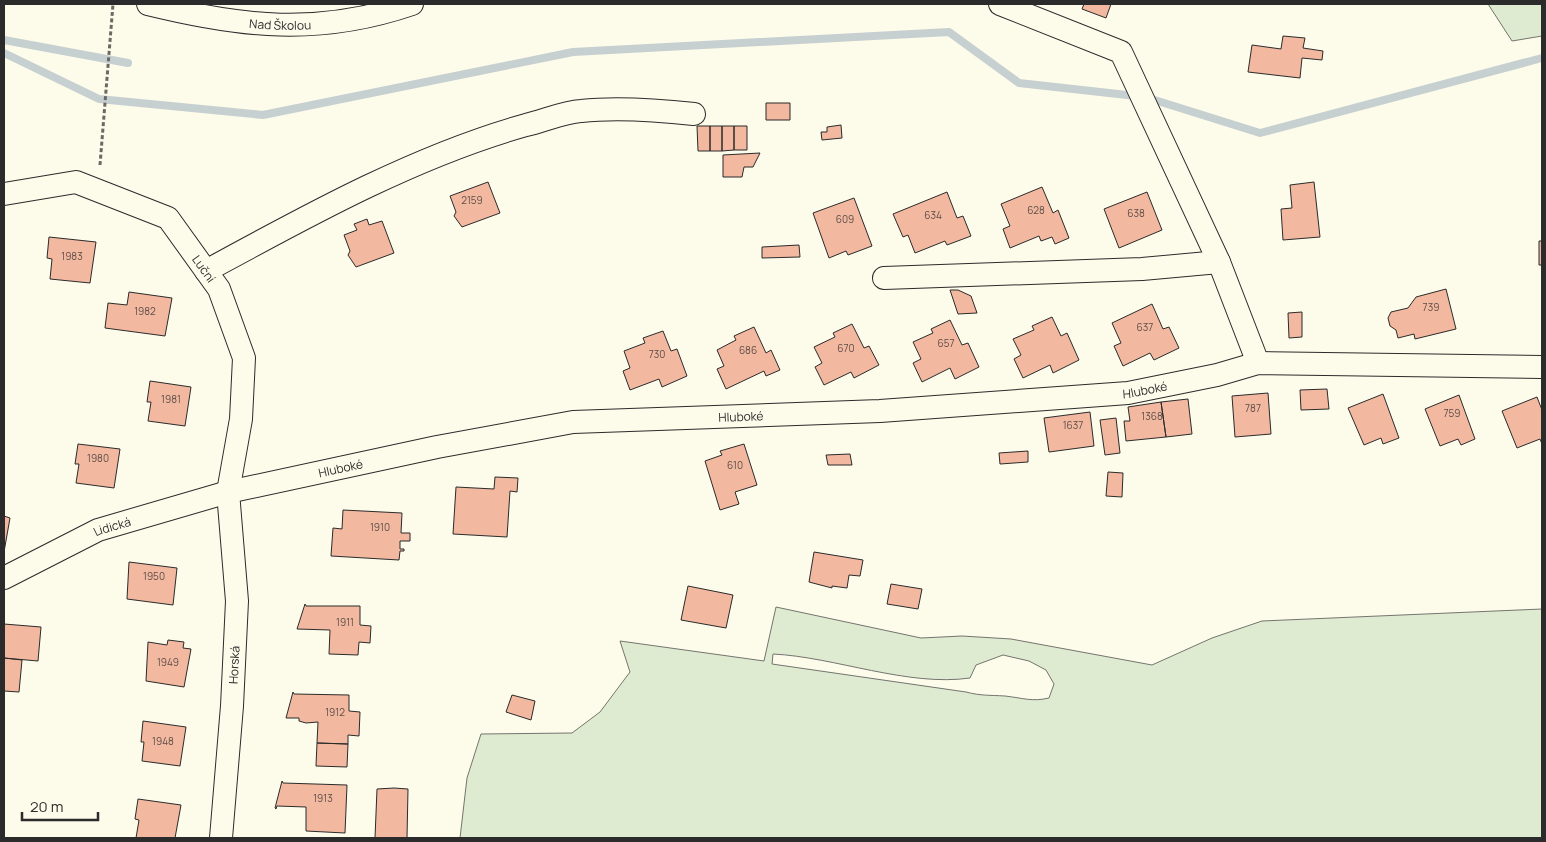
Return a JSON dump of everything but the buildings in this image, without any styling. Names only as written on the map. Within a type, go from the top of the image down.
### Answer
[{"type":"street","name":"Nad Školou","points":[[148,4],[228,21],[277,26],[326,24],[376,16],[412,4]]},
{"type":"street","points":[[1000,4],[1121,52],[1148,114],[1219,262],[1258,363]]},
{"type":"street","points":[[206,271],[288,226],[409,169],[498,133],[580,111],[654,110],[694,114]]},
{"type":"street","name":"Luční","points":[[4,194],[76,182],[168,218],[219,289],[244,358],[241,419],[228,492]]},
{"type":"street","points":[[884,278],[1142,268],[1219,262]]},
{"type":"street","name":"Hluboké","points":[[228,492],[572,422],[880,411],[1128,393],[1217,375],[1258,363],[1542,367]]},
{"type":"street","name":"Lidická","points":[[4,578],[98,530],[228,492]]},
{"type":"street","name":"Horská","points":[[221,838],[232,706],[237,601],[228,492]]},
{"type":"path","points":[[98,191],[113,4]]},
{"type":"green space","points":[[1488,4],[1542,4],[1542,36],[1512,41]]},
{"type":"green space","points":[[776,607],[921,638],[962,636],[1011,639],[1152,665],[1212,638],[1262,621],[1542,609],[1542,838],[460,838],[467,778],[481,734],[572,733],[600,712],[630,672],[620,641],[764,661]],"holes":[[[773,654],[797,656],[897,675],[946,680],[970,678],[976,665],[1003,655],[1029,661],[1046,670],[1054,684],[1049,698],[1032,700],[976,694],[772,664]]]},
{"type":"waterway","points":[[4,53],[99,99],[263,115],[573,52],[949,32],[1019,83],[1145,97],[1260,133],[1542,58]]},
{"type":"waterway","points":[[4,40],[128,63]]}]
